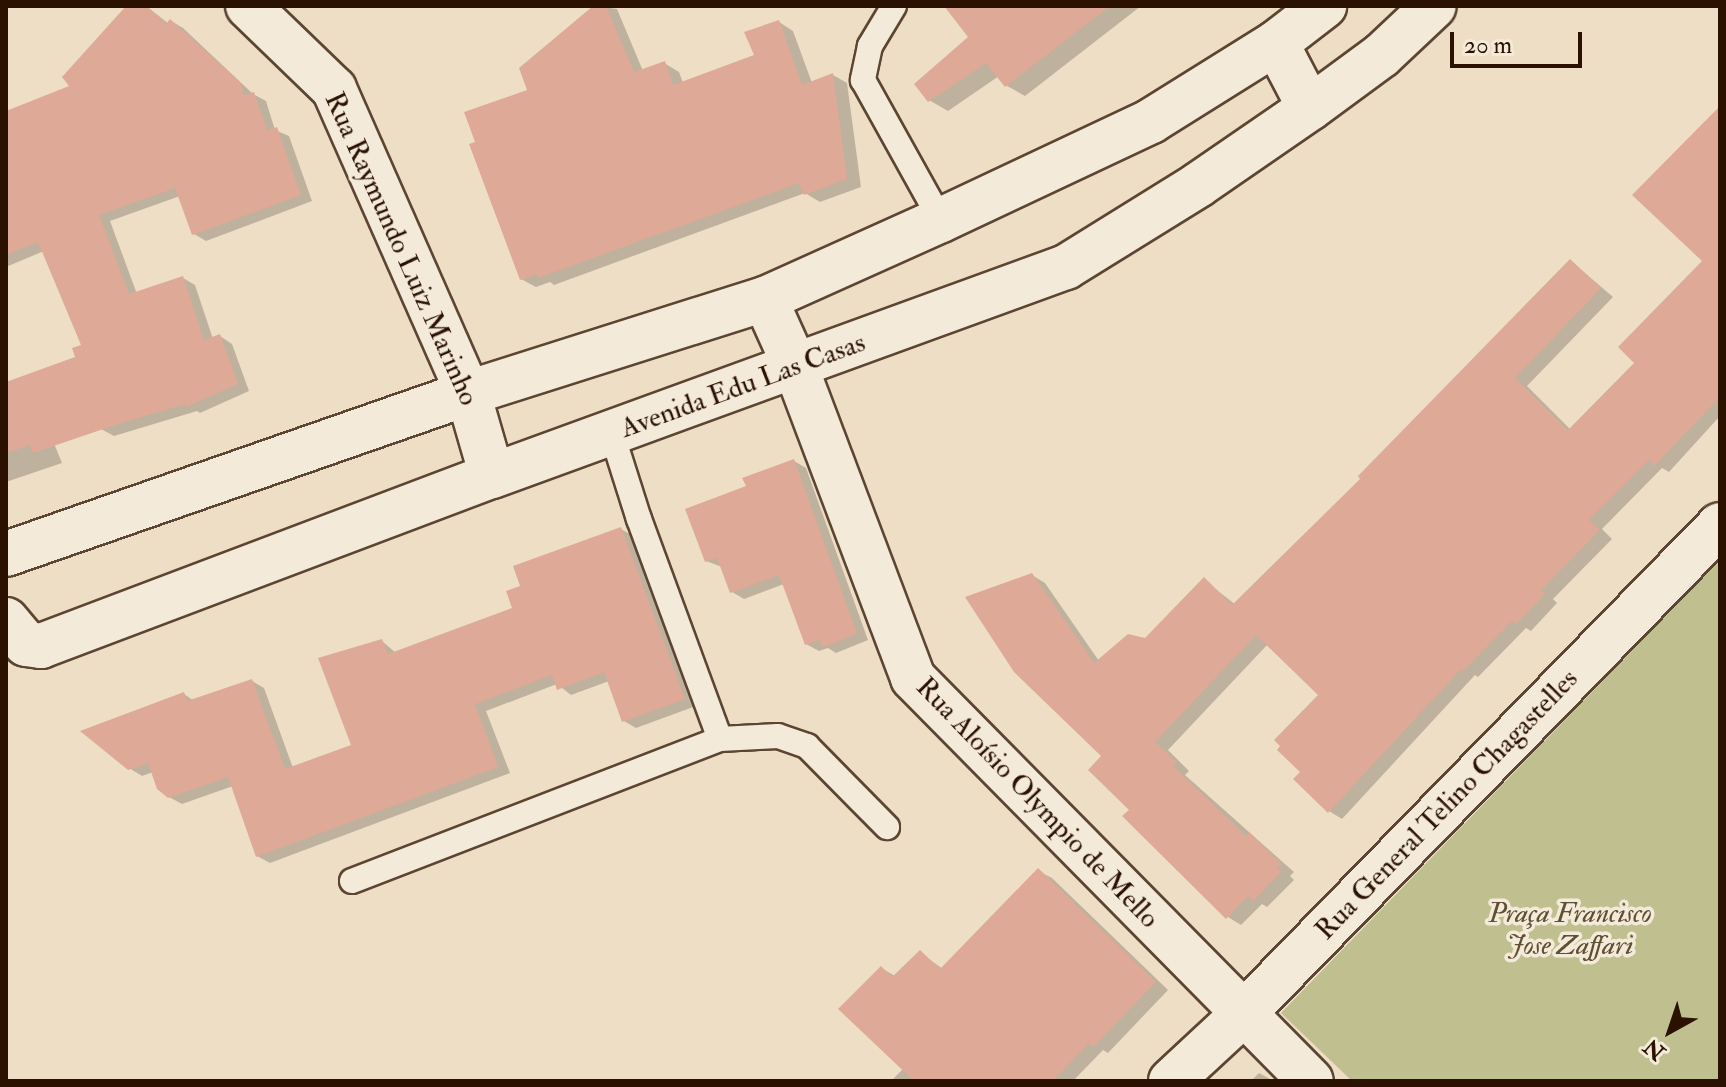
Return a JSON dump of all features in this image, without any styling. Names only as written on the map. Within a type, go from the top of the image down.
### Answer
[{"type":"street","name":"Rua Raymundo Luiz Marinho","points":[[248,6],[334,89],[468,393],[492,476]]},
{"type":"street","points":[[6,554],[468,393],[765,299],[1151,121],[1276,43],[1324,6]]},
{"type":"street","name":"Avenida Edu Las Casas","points":[[6,620],[26,644],[41,646],[492,476],[796,368],[1066,267],[1198,185],[1310,108],[1382,55],[1434,6]]},
{"type":"street","points":[[1276,43],[1310,108]]},
{"type":"street","name":"Rua Aloísio Olympio de Mello","points":[[765,299],[796,368],[913,678],[1311,1081]]},
{"type":"street","name":"Rua General Telino Chagastelles","points":[[1171,1081],[1243,1014],[1720,525]]},
{"type":"lane","points":[[894,6],[870,46],[863,80],[941,220]]},
{"type":"lane","points":[[612,434],[639,519],[720,739]]},
{"type":"lane","points":[[352,881],[720,739],[778,736],[807,746],[887,827]]},
{"type":"green space","name":"Praça Francisco Jose Zaffari","points":[[1720,560],[1720,1081],[1352,1081],[1281,1013]]},
{"type":"building","points":[[126,6],[147,6],[166,24],[170,19],[240,82],[244,95],[254,92],[267,131],[277,127],[301,195],[192,235],[175,188],[99,215],[129,294],[183,276],[204,340],[220,334],[238,384],[186,407],[186,404],[124,422],[33,453],[30,445],[6,453],[6,382],[75,357],[72,348],[81,345],[38,242],[6,255],[6,111],[69,86],[62,77]]},
{"type":"building","points":[[593,6],[606,6],[634,72],[665,61],[673,85],[754,55],[744,32],[779,20],[802,85],[833,73],[847,179],[804,195],[799,183],[538,278],[537,274],[520,280],[469,144],[475,142],[464,112],[527,90],[519,68]]},
{"type":"building","points":[[944,6],[1110,6],[1005,87],[986,63],[928,102],[914,84],[968,37]]},
{"type":"building","points":[[1720,106],[1720,397],[1654,466],[1649,460],[1589,520],[1600,530],[1541,590],[1545,594],[1516,624],[1512,621],[1463,671],[1461,669],[1328,813],[1293,779],[1300,772],[1277,750],[1280,746],[1274,740],[1318,695],[1256,635],[1155,742],[1177,762],[1173,766],[1246,836],[1249,832],[1282,864],[1277,868],[1281,872],[1253,901],[1248,896],[1226,919],[1122,816],[1129,810],[1088,770],[1101,756],[1014,672],[965,597],[1032,573],[1094,663],[1128,634],[1145,638],[1204,577],[1232,605],[1360,479],[1358,476],[1570,259],[1601,288],[1515,378],[1568,430],[1634,363],[1618,347],[1702,261],[1632,195]]},
{"type":"building","points":[[794,459],[857,634],[822,647],[819,640],[805,645],[779,575],[730,593],[717,558],[705,562],[685,509],[746,486],[742,478]]},
{"type":"building","points":[[621,527],[685,699],[622,722],[604,672],[557,690],[552,675],[475,704],[498,767],[256,857],[228,777],[168,798],[157,789],[148,763],[128,770],[80,731],[184,692],[187,701],[252,679],[285,769],[351,745],[318,658],[382,639],[388,654],[512,608],[506,591],[520,586],[513,566]]},
{"type":"building","points":[[1038,868],[1156,982],[1093,1047],[1089,1043],[1053,1081],[914,1081],[838,1009],[881,966],[892,977],[920,950],[940,969]]}]
